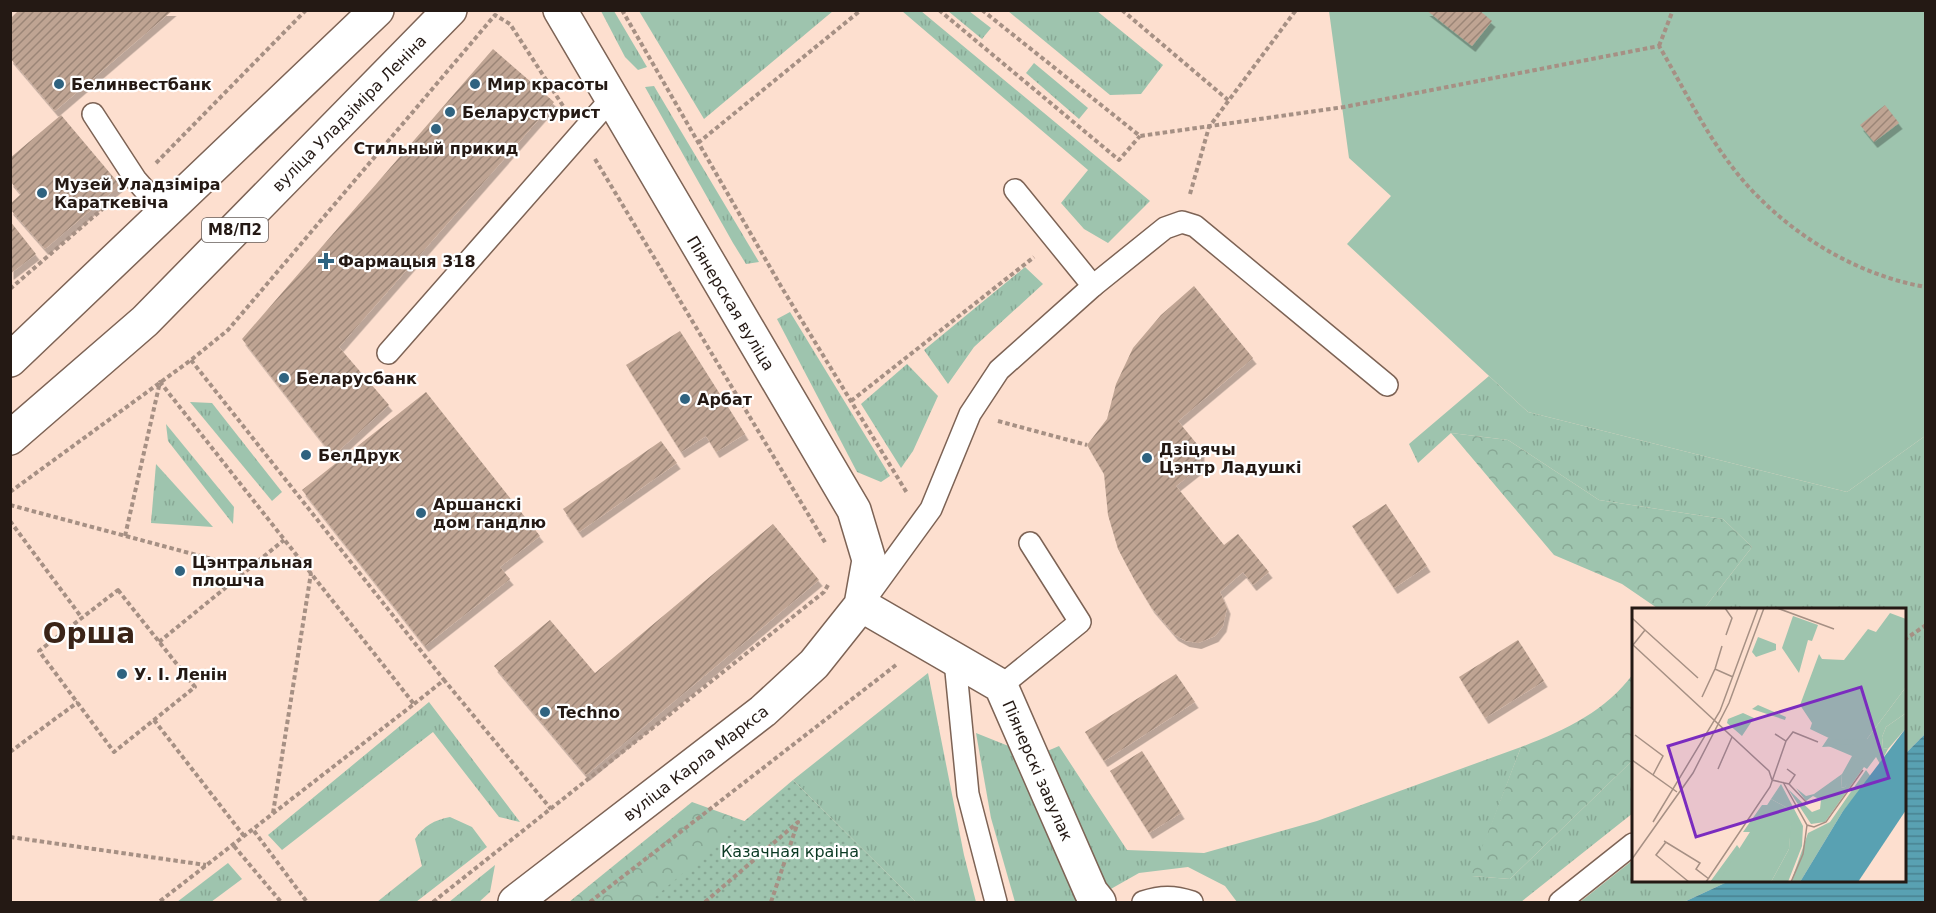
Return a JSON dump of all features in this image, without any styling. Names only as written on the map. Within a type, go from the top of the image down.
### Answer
[{"type":"street","points":[[10,360],[377,10]]},
{"type":"street","name":"вуліца Уладзіміра Леніна","points":[[10,438],[145,321],[450,10]]},
{"type":"street","name":"Піянерская вуліца","points":[[560,10],[854,510],[869,560],[861,605]]},
{"type":"street","name":"Піянерскі завулак","points":[[861,605],[1001,686],[1091,892],[1099,903]]},
{"type":"street","name":"вуліца Карла Маркса","points":[[515,903],[763,711],[814,664],[861,605]]},
{"type":"lane","points":[[388,353],[611,99]]},
{"type":"lane","points":[[93,114],[136,180],[165,213]]},
{"type":"lane","points":[[1015,190],[1093,286]]},
{"type":"lane","points":[[861,605],[931,509],[970,414],[999,370],[1093,286],[1165,228],[1182,222],[1195,226],[1387,385]]},
{"type":"lane","points":[[1001,686],[1080,622],[1030,543]]},
{"type":"lane","points":[[955,661],[968,794],[996,903]]},
{"type":"lane","points":[[1560,903],[1632,845]]},
{"type":"lane","points":[[1143,903],[1158,897],[1174,897],[1192,903]]},
{"type":"path","points":[[10,289],[160,160],[306,10]]},
{"type":"path","points":[[622,10],[698,143],[923,520]]},
{"type":"path","points":[[698,143],[861,10]]},
{"type":"path","points":[[939,10],[1119,160],[1140,136],[1344,107],[1659,46]]},
{"type":"path","points":[[982,10],[1140,136]]},
{"type":"path","points":[[1122,10],[1228,100]]},
{"type":"path","points":[[1182,222],[1209,127],[1296,10]]},
{"type":"path","points":[[1659,46],[1673,10]]},
{"type":"path","points":[[10,492],[228,330],[495,15],[510,24],[580,134],[829,548]]},
{"type":"path","points":[[1659,46],[1727,160],[1779,218],[1852,263],[1904,284],[1926,287]]},
{"type":"path","points":[[851,401],[1054,240]]},
{"type":"path","points":[[190,360],[444,680],[552,808]]},
{"type":"path","points":[[124,536],[160,382]]},
{"type":"path","points":[[160,382],[414,704]]},
{"type":"path","points":[[970,414],[1087,445]]},
{"type":"path","points":[[10,506],[249,569]]},
{"type":"path","points":[[10,521],[82,618]]},
{"type":"path","points":[[159,642],[284,540]]},
{"type":"path","points":[[273,814],[310,573]]},
{"type":"path","points":[[433,903],[824,592],[833,576]]},
{"type":"path","points":[[118,590],[159,642],[195,687],[114,752],[39,651],[118,590]]},
{"type":"path","points":[[1906,639],[1926,625]]},
{"type":"path","points":[[591,903],[925,643]]},
{"type":"path","points":[[159,903],[244,836],[254,831],[444,680]]},
{"type":"path","points":[[10,752],[78,702]]},
{"type":"path","points":[[154,720],[244,836]]},
{"type":"path","points":[[705,903],[798,822],[771,903]]},
{"type":"path","points":[[254,831],[307,903]]},
{"type":"path","points":[[10,837],[207,865]]},
{"type":"path","points":[[234,846],[281,903]]},
{"type":"green space","points":[[601,11],[614,11],[647,67],[638,70],[625,57]]},
{"type":"green space","points":[[639,11],[833,11],[704,119]]},
{"type":"green space","points":[[902,11],[921,11],[1150,201],[1108,243],[1084,229],[1061,203],[1088,170]]},
{"type":"green space","points":[[948,11],[969,11],[991,28],[982,39]]},
{"type":"green space","points":[[1008,11],[1097,11],[1163,65],[1141,94],[1110,95]]},
{"type":"green space","points":[[1329,11],[1925,11],[1925,436],[1847,492],[1528,412],[1347,244],[1391,196],[1349,158]]},
{"type":"green space","points":[[1034,63],[1088,108],[1079,119],[1026,73]]},
{"type":"green space","points":[[654,86],[759,262],[746,264],[733,243],[645,87]]},
{"type":"green space","points":[[1025,267],[1043,284],[974,347],[948,384],[924,350]]},
{"type":"green space","points":[[790,312],[890,476],[881,482],[857,472],[777,319]]},
{"type":"green space","points":[[907,364],[938,396],[913,451],[901,468],[861,404]]},
{"type":"green space","points":[[1489,376],[1528,412],[1847,492],[1925,436],[1925,734],[1906,753],[1906,608],[1705,608],[1752,547],[1723,519],[1599,500],[1508,440],[1451,433],[1418,463],[1409,444]]},
{"type":"green space","points":[[190,402],[212,403],[282,492],[272,501]]},
{"type":"green space","points":[[166,424],[234,507],[233,524],[168,441]]},
{"type":"green space","points":[[1451,433],[1508,440],[1599,500],[1723,519],[1752,547],[1705,608],[1657,608],[1622,584],[1554,555]]},
{"type":"green space","points":[[156,464],[213,527],[151,523]]},
{"type":"green space","points":[[928,673],[964,855],[976,902],[916,902],[793,780]]},
{"type":"green space","points":[[1632,675],[1632,761],[1510,879],[1471,876],[1521,747],[1568,727],[1597,709]]},
{"type":"green space","points":[[429,702],[520,822],[499,817],[433,732],[282,850],[268,835]]},
{"type":"green space","points":[[976,733],[1011,747],[1081,902],[1015,902],[991,818]]},
{"type":"green space","points":[[1059,746],[1127,850],[1204,853],[1317,821],[1521,747],[1472,876],[1510,879],[1632,761],[1632,814],[1521,902],[1237,902],[1225,886],[1188,867],[1139,873],[1109,890],[1045,752]]},
{"type":"green space","name":"Казачная краіна","points":[[793,780],[916,902],[649,902]]},
{"type":"green space","points":[[692,802],[758,826],[757,902],[569,902]]},
{"type":"green space","points":[[450,817],[472,827],[487,847],[416,902],[377,902],[422,866],[415,839],[418,834],[430,824]]},
{"type":"green space","points":[[1632,861],[1632,883],[1725,883],[1684,902],[1580,902]]},
{"type":"green space","points":[[228,863],[242,879],[211,902],[177,902]]},
{"type":"green space","points":[[495,865],[490,892],[479,902],[449,902]]},
{"type":"water","points":[[1925,734],[1925,902],[1684,902],[1725,883],[1906,883],[1906,753]]},
{"type":"building","name":"Белинвестбанк","points":[[19,10],[173,10],[55,111],[10,58],[10,19]]},
{"type":"building","points":[[1426,10],[1479,10],[1492,21],[1472,46]]},
{"type":"building","points":[[493,49],[554,102],[339,347],[389,405],[333,456],[242,339]]},
{"type":"building","points":[[1885,105],[1899,123],[1874,142],[1860,125]]},
{"type":"building","points":[[61,115],[120,185],[45,249],[10,209],[10,204],[21,194],[10,181],[10,158]]},
{"type":"building","points":[[10,221],[36,254],[10,274]]},
{"type":"building","name":"Дзіцячы Цэнтр Ладушкі","points":[[1194,286],[1253,358],[1178,421],[1201,449],[1200,467],[1176,486],[1224,545],[1238,534],[1269,572],[1253,585],[1243,572],[1220,592],[1227,608],[1223,626],[1215,636],[1198,643],[1186,641],[1175,635],[1151,607],[1134,579],[1118,549],[1108,515],[1104,474],[1087,445],[1107,419],[1116,384],[1133,348],[1161,315]]},
{"type":"building","name":"Арбат","points":[[680,331],[745,434],[716,452],[706,436],[681,452],[626,365]]},
{"type":"building","name":"Аршанскі дом гандлю","points":[[426,392],[540,536],[500,567],[510,579],[425,646],[302,490]]},
{"type":"building","points":[[661,441],[677,463],[579,532],[563,509]]},
{"type":"building","points":[[1386,504],[1427,566],[1394,588],[1352,526]]},
{"type":"building","points":[[773,524],[819,580],[586,775],[494,666],[550,620],[595,673]]},
{"type":"building","points":[[1518,640],[1544,681],[1485,718],[1459,677]]},
{"type":"building","points":[[1176,674],[1195,702],[1104,761],[1085,732]]},
{"type":"building","points":[[1142,751],[1181,813],[1149,833],[1110,771]]},
{"type":"place","name":"Белинвестбанк","points":[[59,84]]},
{"type":"place","name":"Мир красоты","points":[[475,84]]},
{"type":"place","name":"Беларустурист","points":[[450,112]]},
{"type":"place","name":"Стильный прикид","points":[[436,129]]},
{"type":"place","name":"Музей Уладзіміра Караткевіча","points":[[42,193]]},
{"type":"place","name":"Фармацыя 318","points":[[326,261]]},
{"type":"place","name":"Беларусбанк","points":[[284,378]]},
{"type":"place","name":"Арбат","points":[[685,399]]},
{"type":"place","name":"БелДрук","points":[[306,455]]},
{"type":"place","name":"Дзіцячы Цэнтр Ладушкі","points":[[1147,458]]},
{"type":"place","name":"Аршанскі дом гандлю","points":[[421,513]]},
{"type":"place","name":"Цэнтральная плошча","points":[[180,571]]},
{"type":"place","name":"У. І. Ленін","points":[[122,674]]},
{"type":"place","name":"Techno","points":[[545,712]]},
{"type":"district","name":"Орша","points":[[89,633]]}]
